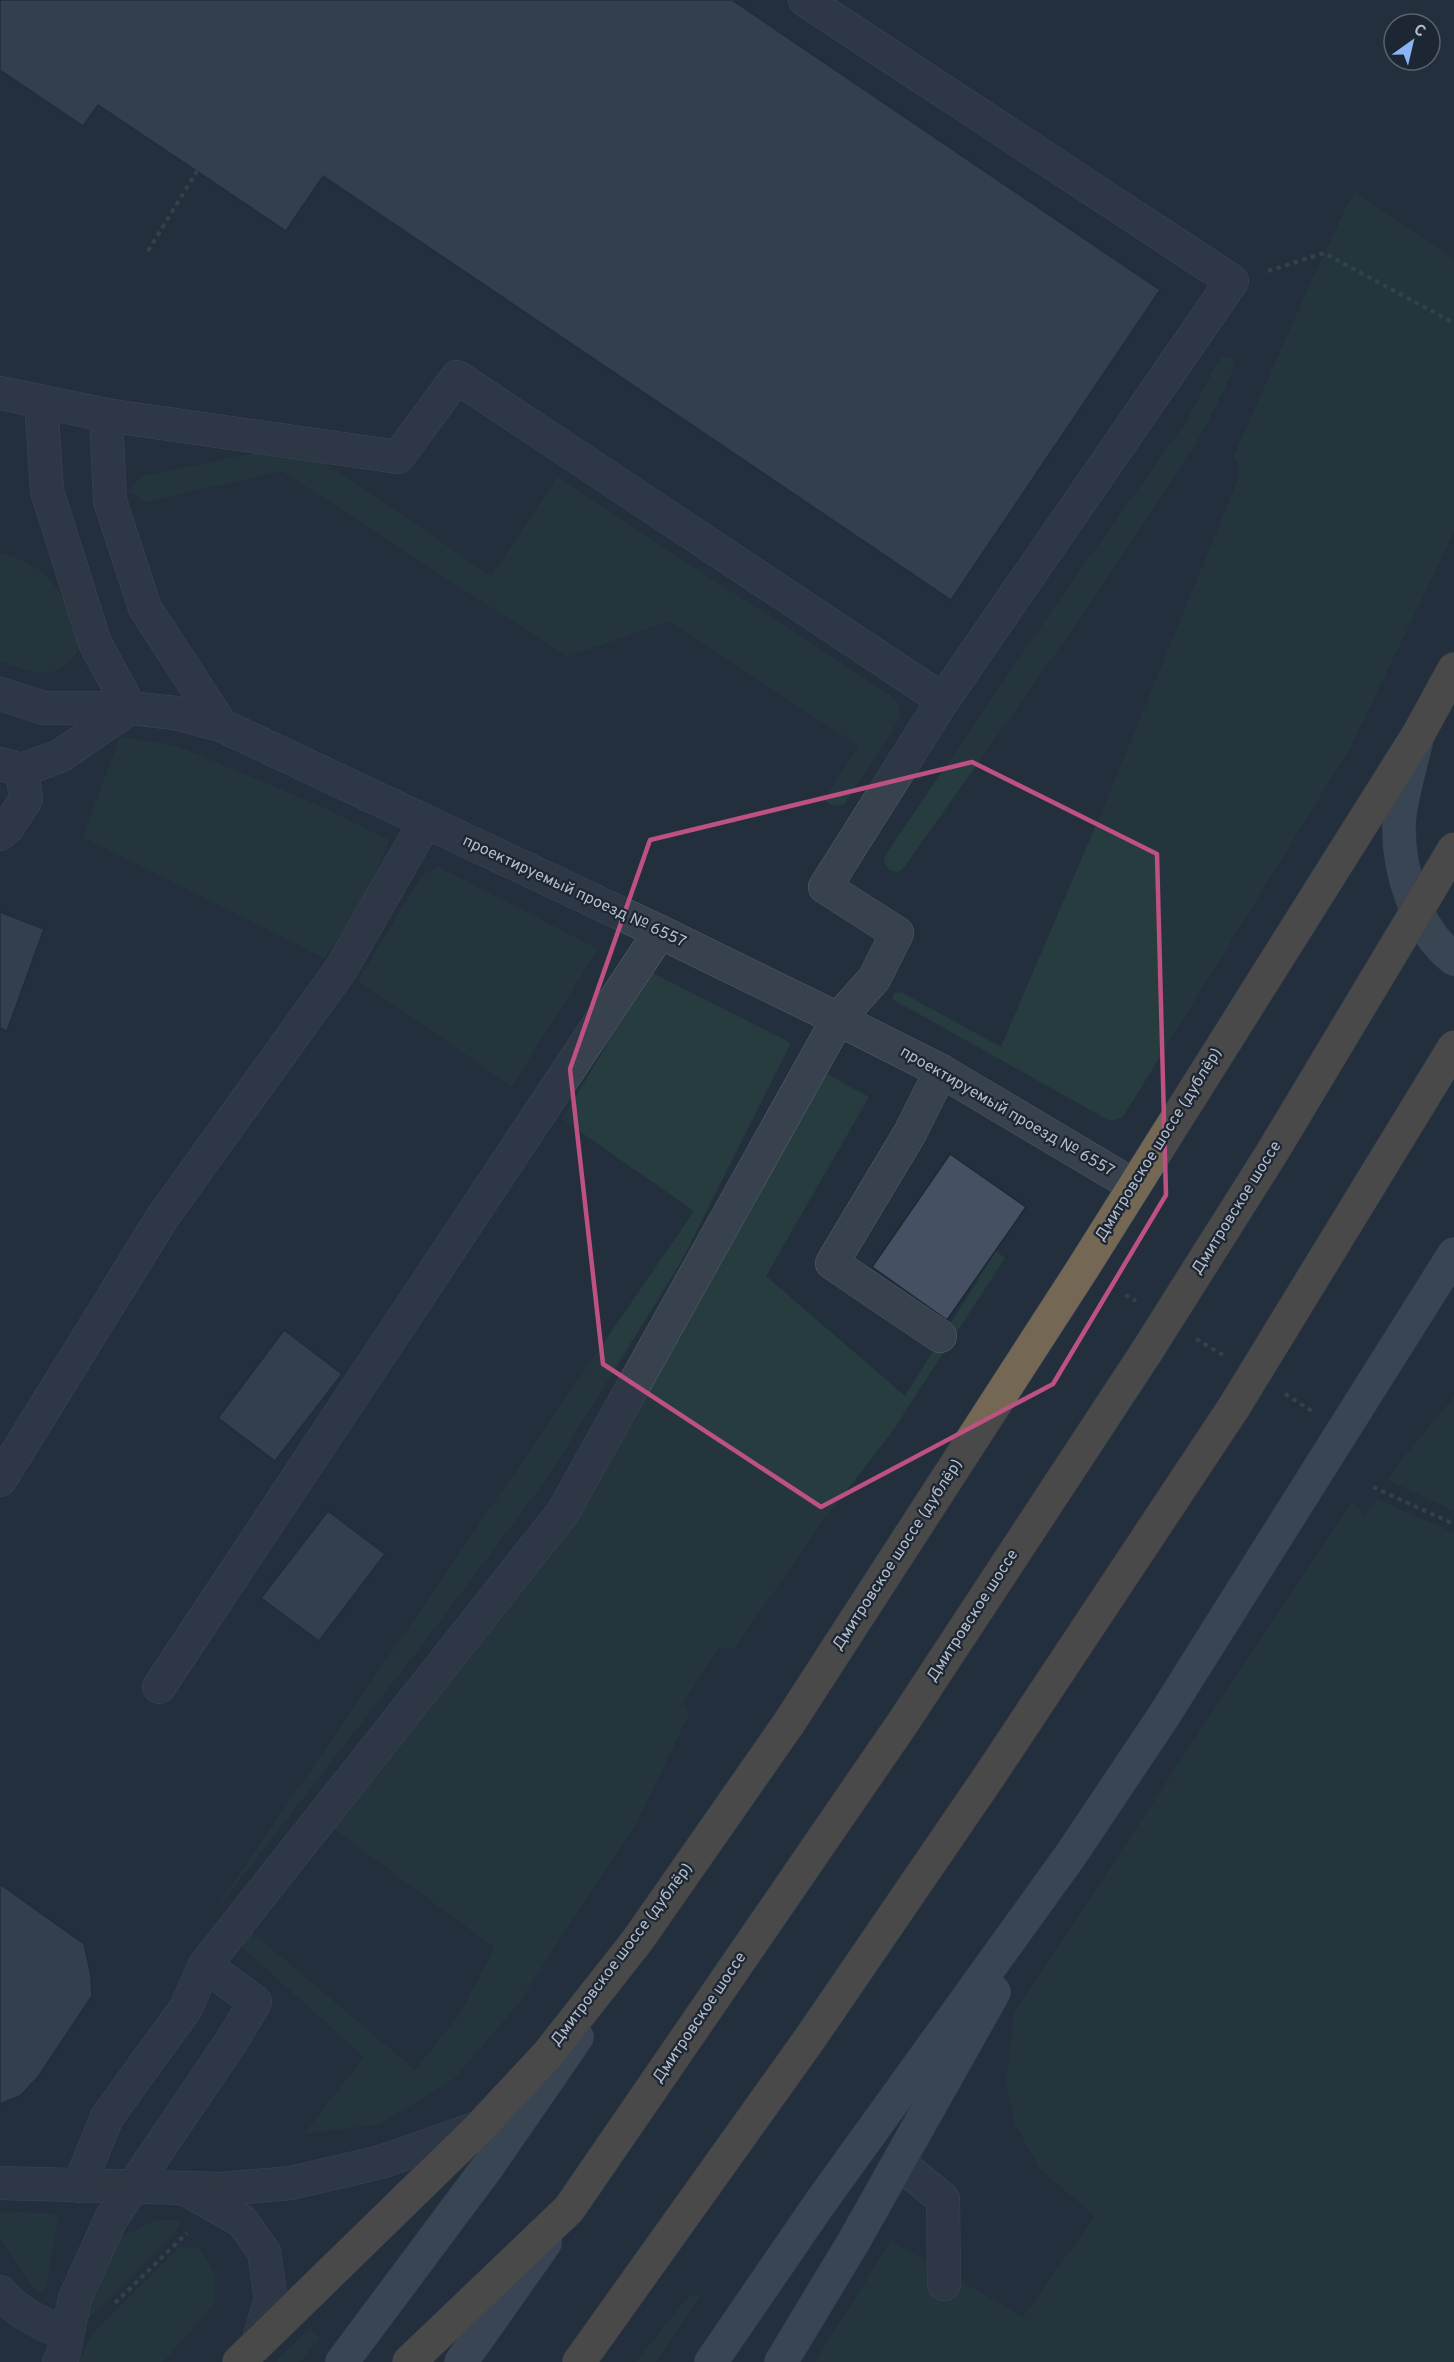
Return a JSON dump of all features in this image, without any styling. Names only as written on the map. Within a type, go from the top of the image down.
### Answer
[{"type":"highway","name":"Дмитровское шоссе (дублёр)","points":[[248,2352],[480,2127],[548,2054],[637,1941],[789,1723],[1083,1268],[1133,1185],[1419,733],[1454,669]]},
{"type":"highway","name":"Дмитровское шоссе","points":[[569,2209],[904,1720],[1147,1351],[1273,1152],[1454,849]]},
{"type":"highway","points":[[579,2362],[811,2037],[994,1768],[1234,1407],[1454,1047]]},
{"type":"highway","points":[[410,2362],[569,2209]]},
{"type":"main road","points":[[1419,733],[1399,821],[1401,862],[1410,894],[1427,927],[1454,959]]},
{"type":"main road","points":[[711,2362],[820,2203],[1070,1856],[1163,1717],[1454,1254]]},
{"type":"main road","points":[[781,2362],[899,2163],[1070,1856]]},
{"type":"main road","points":[[342,2362],[486,2169],[577,2038],[637,1941]]},
{"type":"main road","name":"Дмитровское шоссе","points":[[461,2362],[569,2209]]},
{"type":"street","points":[[79,2186],[107,2117],[186,2008],[205,1965],[563,1512],[838,1019],[874,979],[897,933],[825,887],[943,700],[1232,281],[805,0]]},
{"type":"street","points":[[1,392],[106,415],[398,456],[457,376],[943,700]]},
{"type":"street","points":[[0,834],[8,827],[26,799],[11,767],[60,756],[130,708],[95,643],[47,491],[41,401]]},
{"type":"street","points":[[106,415],[110,501],[146,608],[221,725]]},
{"type":"street","name":"проектируемый проезд № 6557","points":[[0,694],[44,708],[130,708],[175,713],[221,725],[660,932],[838,1019],[941,1071],[1133,1185]]},
{"type":"street","points":[[0,1480],[162,1218],[341,969],[425,822]]},
{"type":"street","points":[[159,1687],[660,932]]},
{"type":"street","points":[[940,1336],[832,1263],[910,1132],[941,1071]]},
{"type":"street","points":[[0,2292],[8,2302],[63,2348],[75,2298],[111,2219],[231,2042],[255,2002],[205,1965]]},
{"type":"street","points":[[0,2183],[222,2189],[291,2183],[381,2162],[480,2127]]},
{"type":"street","points":[[899,2163],[943,2199],[944,2284]]},
{"type":"street","points":[[183,2188],[242,2221],[264,2252],[271,2299],[248,2352]]},
{"type":"path","points":[[148,250],[197,171]]},
{"type":"path","points":[[1232,281],[1324,254],[1454,323]]},
{"type":"path","points":[[1373,1487],[1454,1524]]},
{"type":"path","points":[[110,2308],[194,2226]]},
{"type":"highlighted area","points":[[972,762],[1157,854],[1166,1195],[1053,1384],[821,1507],[603,1364],[570,1069],[650,840]]},
{"type":"green space","points":[[1354,191],[1454,260],[1454,532],[1351,746],[1123,1117],[1110,1121],[892,999],[894,993],[901,992],[1001,1047],[1103,809],[1241,472],[1234,456]]},
{"type":"green space","points":[[1223,356],[1231,358],[1234,366],[1202,433],[1079,620],[905,866],[898,872],[890,870],[884,862],[886,854],[1057,603],[1186,422]]},
{"type":"green space","points":[[290,446],[308,451],[491,576],[557,477],[889,695],[898,705],[900,718],[844,804],[833,806],[824,800],[859,746],[668,621],[567,657],[282,471],[145,502],[129,491],[141,476]]},
{"type":"green space","points":[[0,553],[16,558],[42,572],[74,616],[80,629],[80,644],[74,657],[63,667],[43,673],[24,670],[0,661]]},
{"type":"green space","points":[[120,737],[177,746],[318,805],[389,840],[366,898],[324,958],[83,837]]},
{"type":"green space","points":[[439,867],[598,949],[512,1086],[358,981],[422,875]]},
{"type":"green space","points":[[651,972],[791,1043],[681,1262],[548,1477],[415,1654],[206,1923],[694,1211],[562,1119]]},
{"type":"green space","points":[[820,1070],[869,1097],[766,1276],[905,1396],[996,1251],[1005,1258],[892,1432],[819,1526],[734,1649],[720,1647],[683,1703],[689,1714],[636,1824],[517,2005],[454,2079],[380,2124],[304,2134],[364,2057],[241,1946],[252,1932],[415,2070],[458,2017],[495,1948],[330,1826],[559,1530]]},
{"type":"green space","points":[[1454,1397],[1454,1511],[1388,1480],[1403,1458]]},
{"type":"green space","points":[[1377,1499],[1454,1533],[1454,2362],[815,2362],[891,2241],[1023,2317],[1095,2216],[1040,2169],[1015,2124],[1006,2084],[1014,2013],[1352,1501],[1365,1516]]},
{"type":"green space","points":[[0,2211],[58,2214],[46,2287],[37,2293],[0,2238]]},
{"type":"green space","points":[[157,2220],[182,2220],[175,2232],[85,2322],[87,2302],[120,2237]]},
{"type":"green space","points":[[180,2247],[201,2249],[215,2276],[214,2304],[163,2362],[78,2362],[92,2335]]},
{"type":"green space","points":[[701,2294],[656,2362],[636,2362],[688,2297]]},
{"type":"green space","points":[[310,2328],[320,2338],[300,2362],[276,2362]]},
{"type":"building","points":[[0,0],[732,0],[1160,290],[951,600],[323,176],[286,231],[98,105],[83,126],[0,70]]},
{"type":"building","points":[[0,912],[44,929],[7,1031],[0,1028]]},
{"type":"building","points":[[950,1154],[1026,1207],[947,1320],[872,1267]]},
{"type":"building","points":[[284,1330],[342,1374],[275,1461],[218,1418]]},
{"type":"building","points":[[328,1511],[385,1554],[319,1641],[261,1598]]},
{"type":"building","points":[[0,1884],[84,1944],[91,1975],[92,1996],[38,2077],[20,2096],[0,2104]]}]
